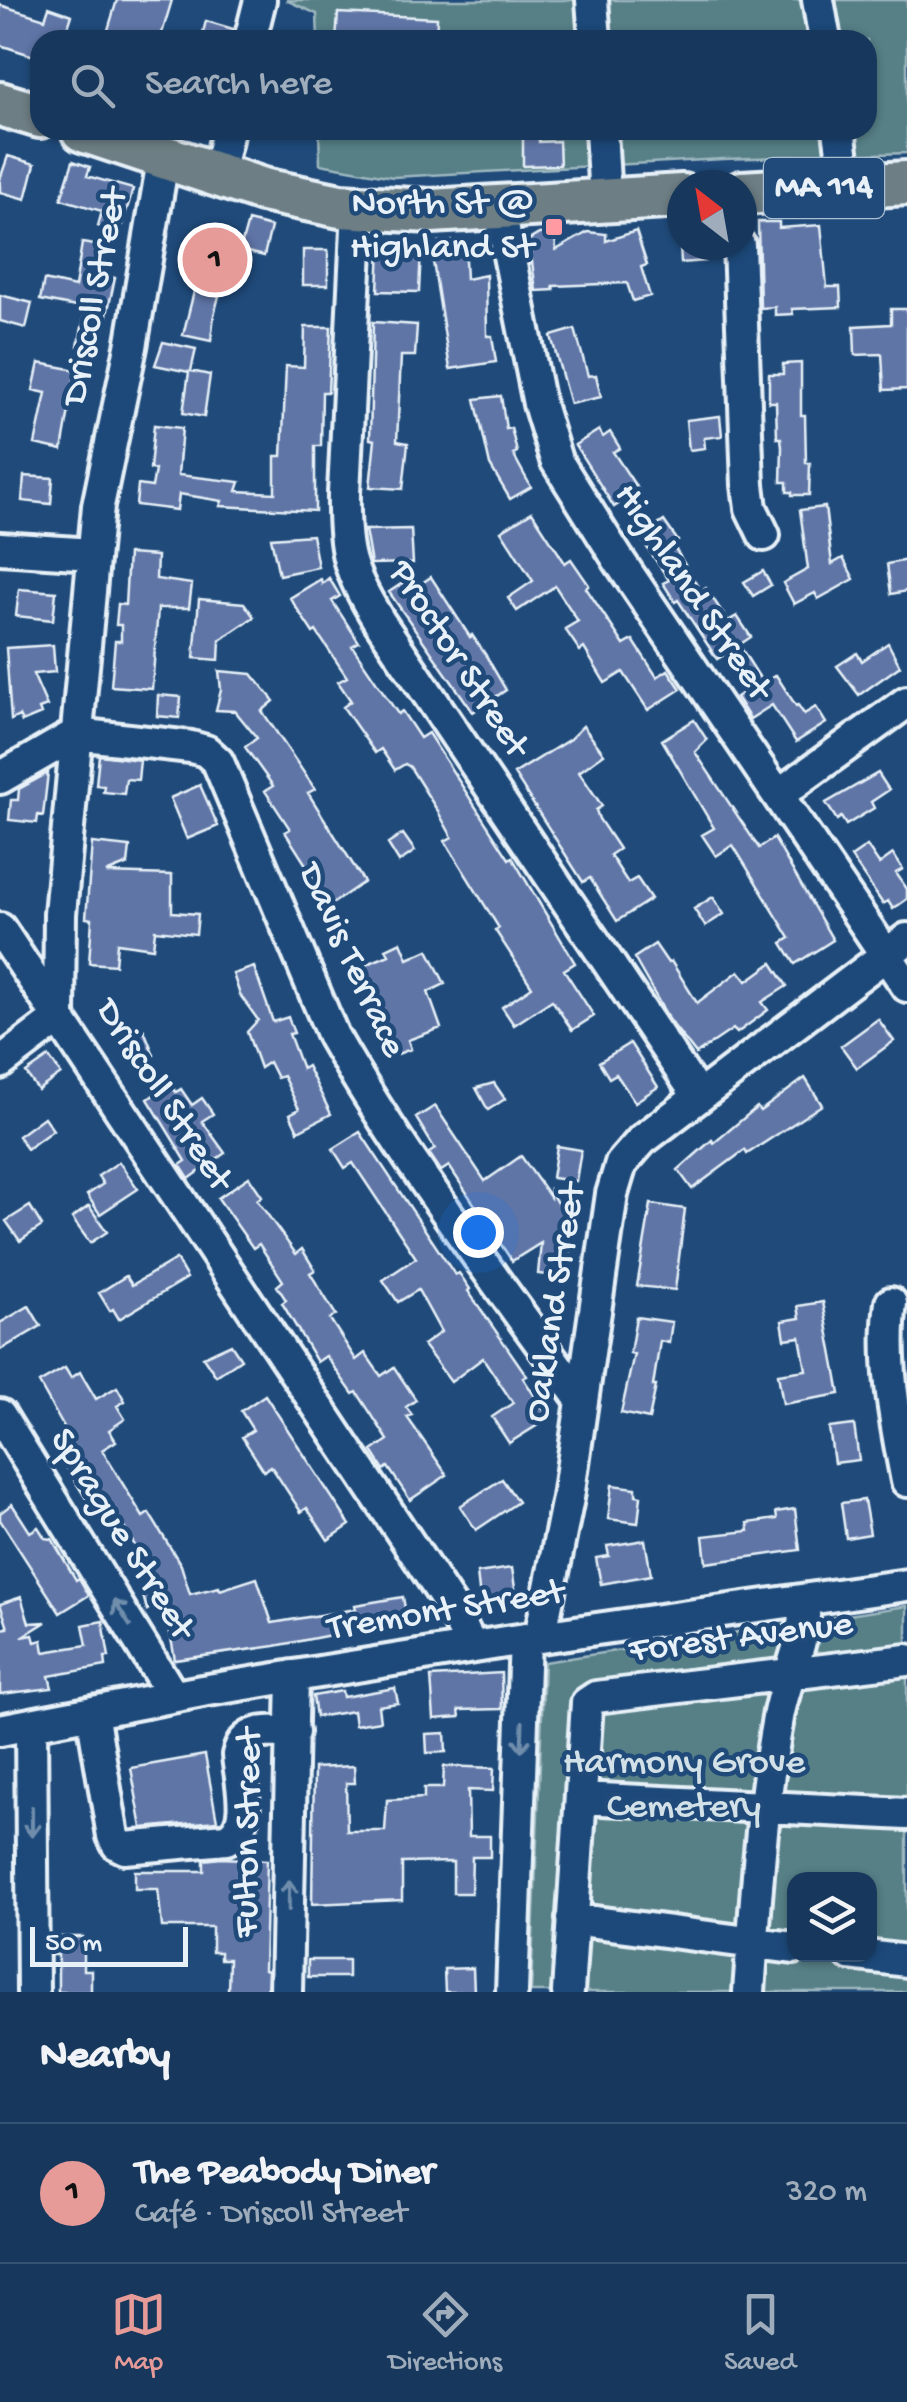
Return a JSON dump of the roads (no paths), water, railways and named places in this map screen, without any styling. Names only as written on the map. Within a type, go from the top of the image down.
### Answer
[{"type":"highway","points":[[0,104],[30,113]]},
{"type":"highway","points":[[115,140],[263,190],[364,208],[431,211],[667,197]]},
{"type":"highway","name":"MA 114","points":[[757,191],[907,184]]},
{"type":"street","points":[[252,30],[260,0]]},
{"type":"street","points":[[592,0],[594,30]]},
{"type":"street","points":[[818,0],[823,30]]},
{"type":"street","points":[[218,174],[226,140]]},
{"type":"street","points":[[602,140],[606,200]]},
{"type":"street","points":[[840,140],[846,187]]},
{"type":"street","name":"Driscoll Street","points":[[164,155],[131,347],[98,506],[60,914],[59,1018],[452,1608],[472,1647]]},
{"type":"street","name":"Highland Street","points":[[499,206],[539,404],[556,460],[586,511],[778,796],[896,947],[907,986]]},
{"type":"street","name":"Proctor Street","points":[[364,208],[344,492],[348,564],[379,621],[698,1096]]},
{"type":"street","points":[[740,260],[748,485],[751,508],[764,535]]},
{"type":"street","points":[[0,548],[93,554]]},
{"type":"street","points":[[778,796],[907,702]]},
{"type":"street","points":[[0,778],[76,734]]},
{"type":"street","name":"Davis Terrace","points":[[76,734],[190,747],[206,751],[218,762],[333,1036],[407,1155],[582,1401]]},
{"type":"street","points":[[0,930],[59,1018],[0,1063]]},
{"type":"street","name":"Oakland Street","points":[[512,1992],[533,1638],[568,1498],[612,1194],[621,1164],[642,1140],[896,947]]},
{"type":"street","points":[[891,1303],[888,1337],[896,1424],[907,1482]]},
{"type":"street","name":"Sprague Street","points":[[0,1415],[173,1696]]},
{"type":"street","name":"Tremont Street","points":[[0,1730],[173,1696],[472,1647],[907,1585]]},
{"type":"street","points":[[749,1992],[763,1806],[778,1714],[806,1627],[804,1600]]},
{"type":"street","name":"Forest Avenue","points":[[581,1798],[588,1703],[596,1697],[907,1660]]},
{"type":"street","name":"Fulton Street","points":[[286,1992],[292,1676]]},
{"type":"street","points":[[92,1712],[113,1836],[125,1848],[234,1836],[244,1820],[240,1746],[260,1732],[292,1732]]},
{"type":"street","points":[[31,1724],[33,1992]]},
{"type":"street","points":[[568,1992],[581,1798],[907,1814]]},
{"type":"street","points":[[572,1919],[787,1947]]},
{"type":"street","points":[[877,1958],[907,1962]]},
{"type":"place","name":"North St @ Highland St","points":[[554,227]]},
{"type":"place","name":"The Peabody Diner","points":[[215,260]]},
{"type":"park label","name":"Harmony Grove Cemetery","points":[[684,1786]]}]
